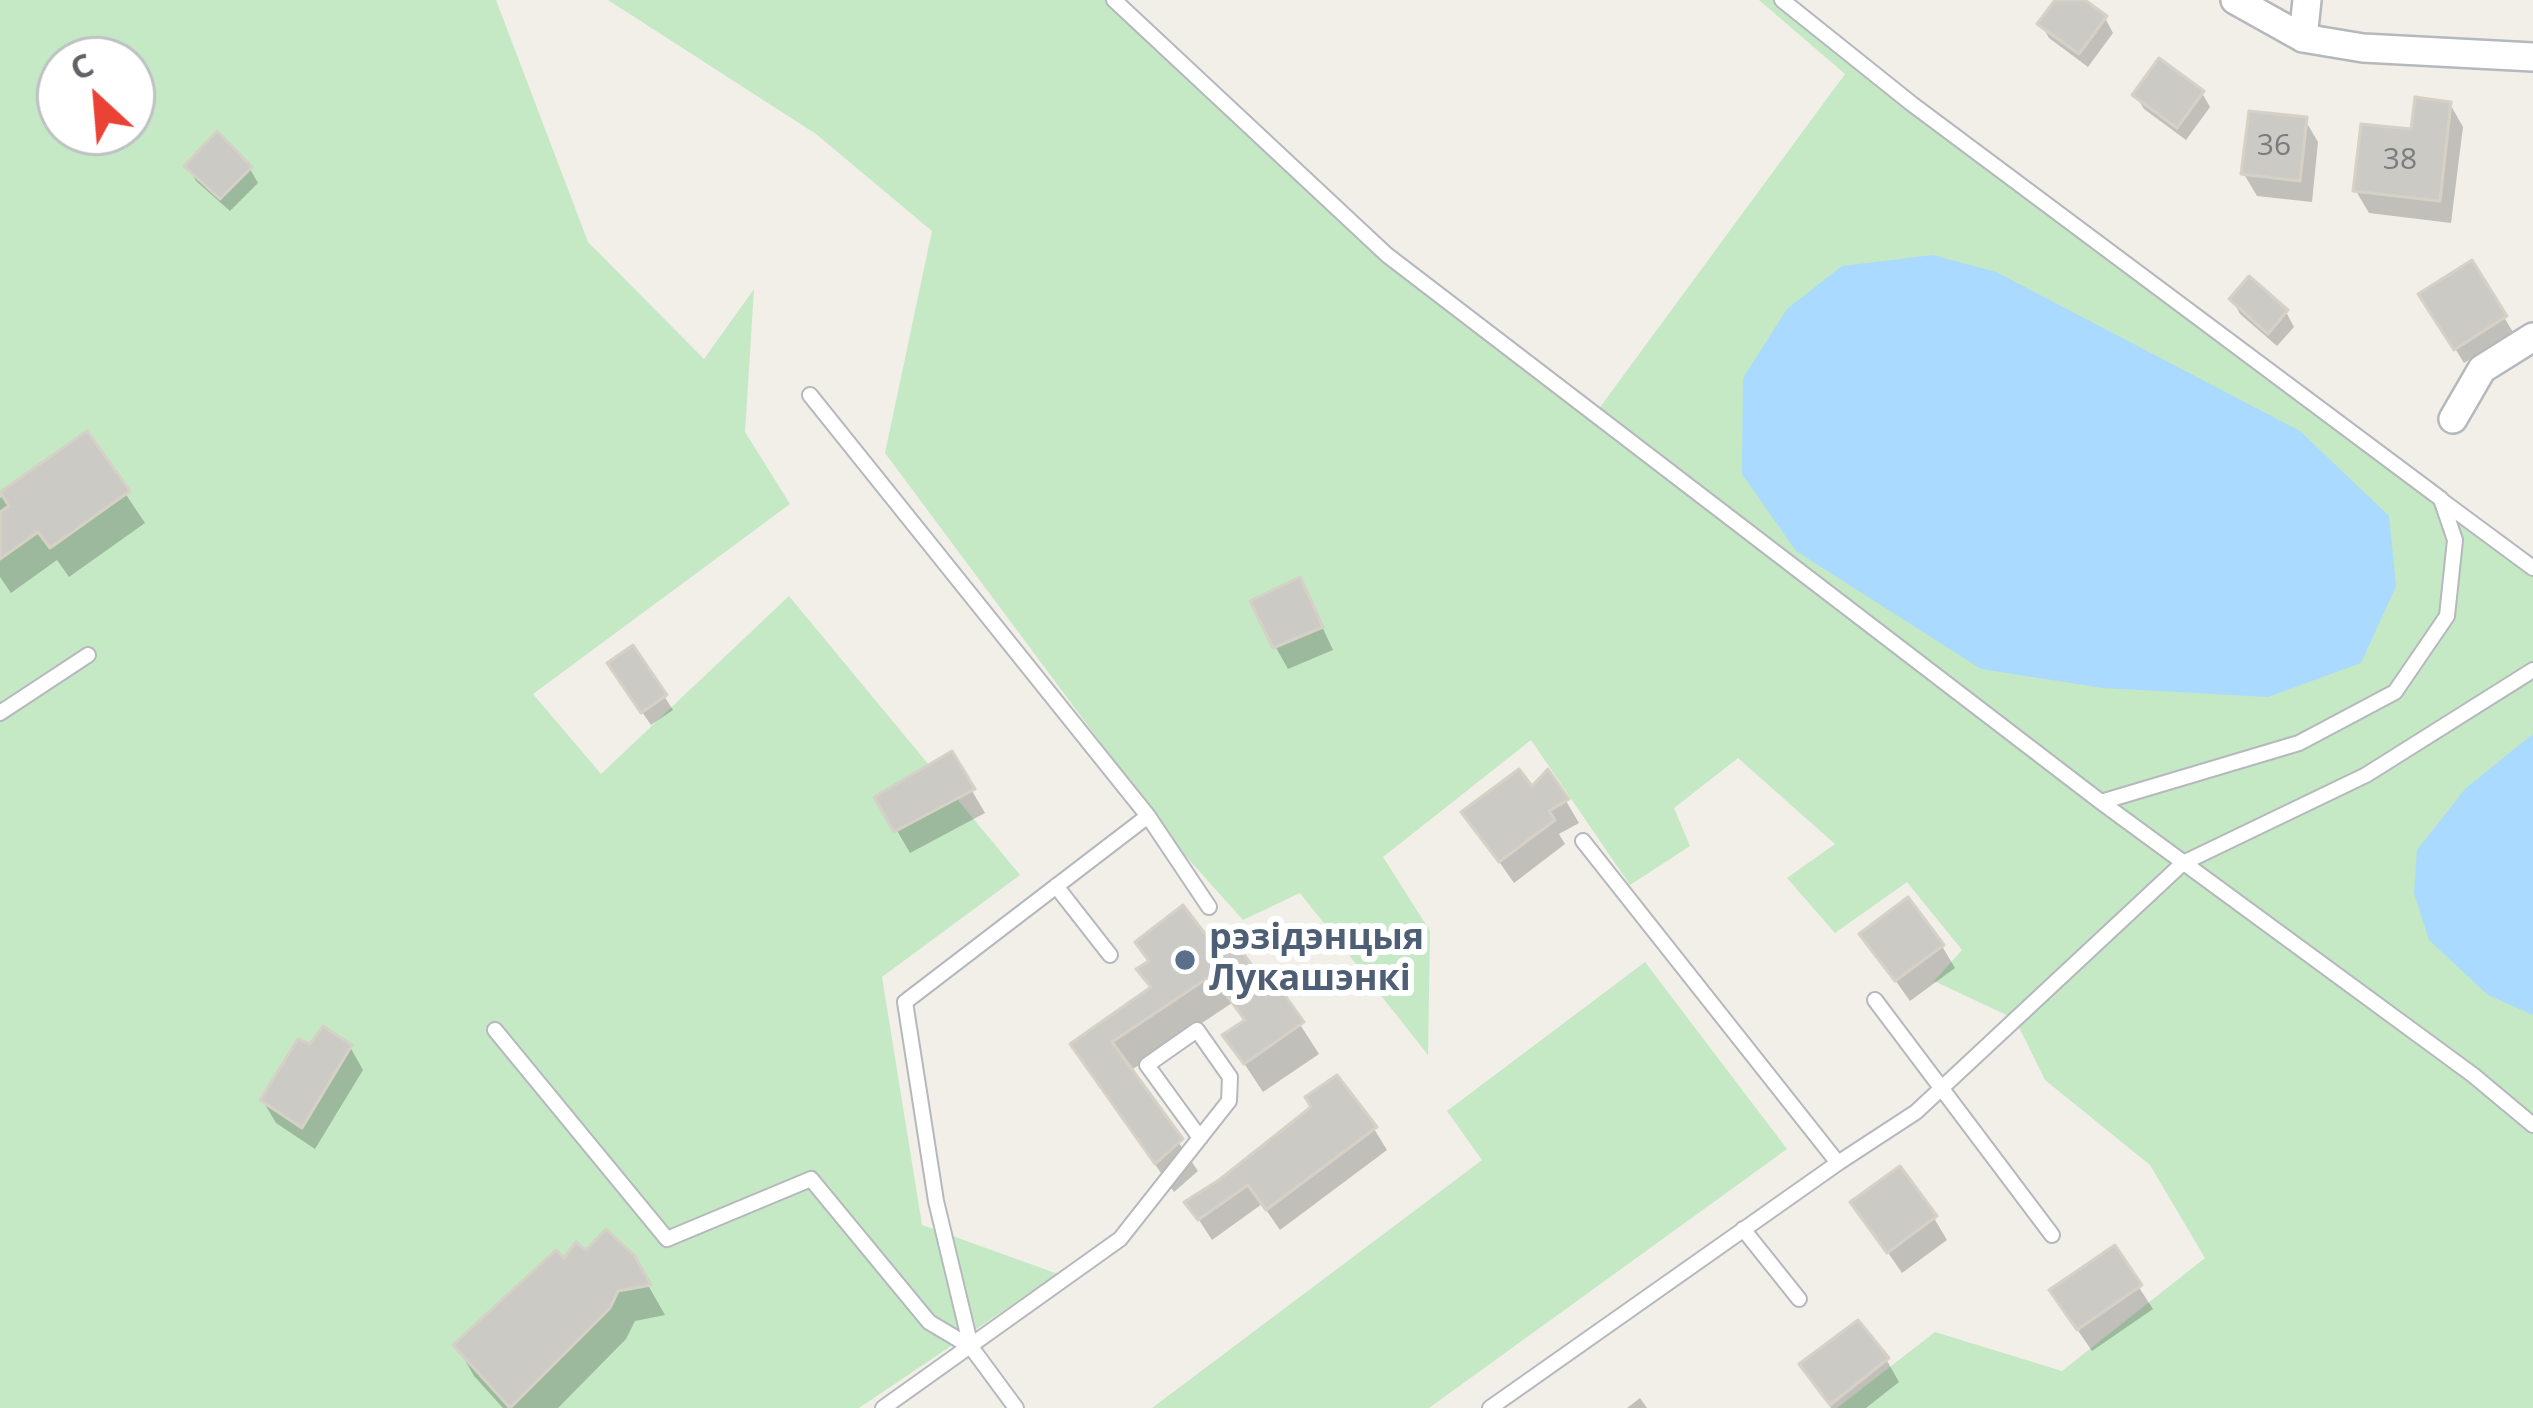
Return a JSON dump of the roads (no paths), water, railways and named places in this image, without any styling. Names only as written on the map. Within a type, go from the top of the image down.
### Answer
[{"type":"street","points":[[2235,0],[2303,38],[2363,48],[2533,57]]},
{"type":"street","points":[[2303,38],[2307,0]]},
{"type":"street","points":[[2453,419],[2482,369],[2533,337]]},
{"type":"lane","points":[[1114,0],[1387,255],[2101,802],[2473,1075],[2533,1125]]},
{"type":"lane","points":[[1782,0],[1912,104],[2533,568]]},
{"type":"lane","points":[[810,395],[1148,816],[1209,907]]},
{"type":"lane","points":[[2101,802],[2299,743],[2396,692],[2446,616],[2455,540],[2441,500]]},
{"type":"lane","points":[[0,713],[88,655]]},
{"type":"lane","points":[[1490,1408],[1916,1112],[2183,863],[2366,776],[2533,670]]},
{"type":"lane","points":[[971,1347],[936,1201],[905,1003],[1148,816]]},
{"type":"lane","points":[[1583,841],[1838,1163]]},
{"type":"lane","points":[[1056,886],[1109,955]]},
{"type":"lane","points":[[1875,1000],[2052,1235]]},
{"type":"lane","points":[[495,1030],[668,1239],[811,1180],[929,1322],[971,1347],[1016,1408]]},
{"type":"lane","points":[[883,1408],[1120,1239],[1200,1138],[1229,1101],[1230,1077],[1197,1030],[1148,1064],[1200,1138]]},
{"type":"lane","points":[[1744,1229],[1799,1300]]},
{"type":"water","points":[[1933,255],[1996,272],[2300,431],[2389,516],[2396,586],[2361,663],[2268,697],[2103,688],[1981,669],[1796,551],[1742,474],[1743,378],[1787,309],[1842,266]]},
{"type":"water","points":[[2533,734],[2533,1015],[2488,995],[2429,940],[2414,893],[2417,850],[2466,788]]},
{"type":"place","name":"рэзідэнцыя Лукашэнкі","points":[[1185,960]]}]
